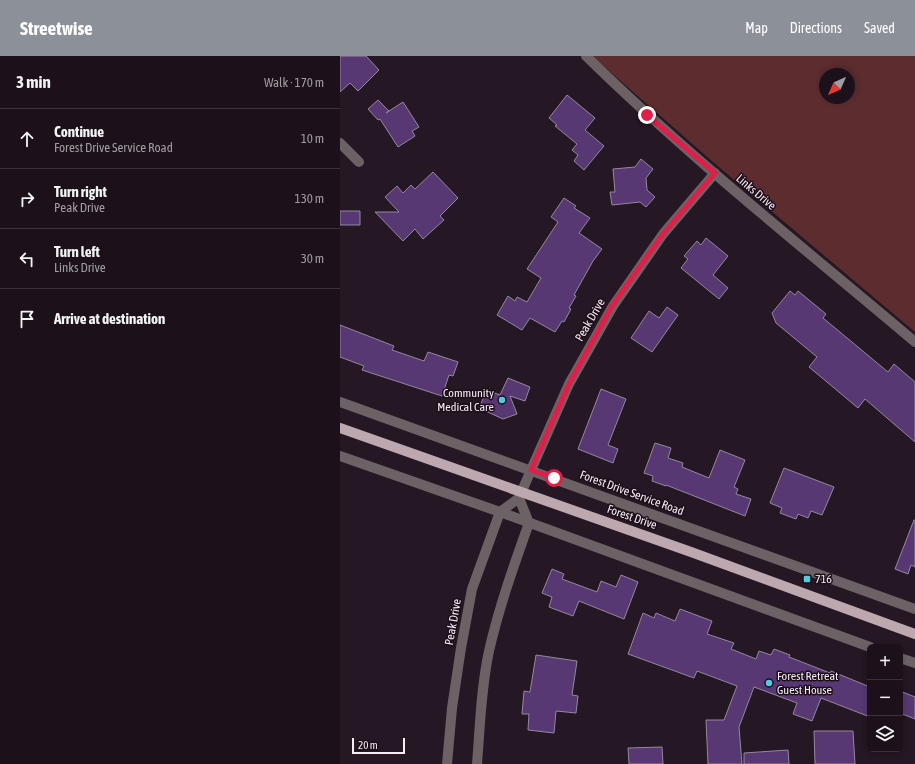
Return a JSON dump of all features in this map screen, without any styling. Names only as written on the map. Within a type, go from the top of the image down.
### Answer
[{"type":"main road","name":"Forest Drive","points":[[340,428],[521,495],[915,634]]},
{"type":"street","name":"Links Drive","points":[[586,56],[647,115],[915,342]]},
{"type":"street","points":[[340,142],[359,162]]},
{"type":"street","name":"Peak Drive","points":[[521,495],[569,384],[612,306],[663,234],[715,173]]},
{"type":"street","name":"Forest Drive Service Road","points":[[340,402],[915,610]]},
{"type":"street","points":[[340,456],[500,512],[867,646]]},
{"type":"street","points":[[477,764],[481,713],[489,652],[503,598],[529,523],[521,495],[500,512]]},
{"type":"street","name":"Peak Drive","points":[[447,764],[454,693],[472,589],[500,512]]},
{"type":"street","points":[[903,659],[915,663]]},
{"type":"shaded area","points":[[592,56],[915,56],[915,332],[713,162]]},
{"type":"building","points":[[340,56],[366,56],[379,70],[358,91],[350,83],[340,92]]},
{"type":"building","points":[[567,95],[595,118],[585,130],[604,146],[584,170],[574,161],[578,155],[572,150],[577,144],[555,126],[557,125],[549,118]]},
{"type":"building","points":[[378,100],[389,111],[386,113],[403,102],[419,127],[412,131],[415,136],[398,147],[380,119],[378,120],[368,109]]},
{"type":"building","points":[[641,159],[653,169],[646,178],[647,190],[655,197],[646,207],[640,202],[612,205],[610,192],[615,192],[613,169],[635,167]]},
{"type":"building","points":[[433,172],[458,198],[440,216],[444,220],[423,239],[415,229],[403,241],[375,212],[399,212],[385,197],[397,186],[403,193],[411,185],[415,189]]},
{"type":"building","points":[[564,198],[576,206],[574,208],[590,218],[579,233],[602,249],[593,261],[574,295],[576,296],[569,308],[571,309],[564,322],[562,321],[555,332],[530,318],[522,330],[497,315],[508,296],[515,301],[517,297],[527,302],[541,278],[527,269],[558,222],[551,217]]},
{"type":"building","points":[[340,211],[360,211],[360,225],[340,225]]},
{"type":"building","points":[[706,238],[728,256],[713,275],[728,288],[719,299],[681,268],[688,259],[684,256],[697,241],[701,245]]},
{"type":"building","points":[[790,291],[795,295],[798,291],[826,314],[823,318],[888,372],[894,364],[915,382],[915,442],[865,399],[858,408],[809,367],[817,357],[776,323],[772,313]]},
{"type":"building","points":[[667,307],[678,315],[652,352],[631,338],[649,311],[659,318]]},
{"type":"building","points":[[340,325],[394,346],[392,350],[424,361],[428,352],[458,362],[453,376],[449,375],[442,396],[362,370],[364,366],[340,357]]},
{"type":"building","name":"Community Medical Care","points":[[508,378],[530,387],[525,401],[510,396],[517,414],[503,419],[479,408],[487,390],[500,395]]},
{"type":"building","points":[[601,389],[626,399],[608,445],[618,449],[613,463],[578,449]]},
{"type":"building","points":[[655,443],[671,448],[668,458],[683,463],[682,467],[709,478],[720,450],[745,460],[734,487],[738,489],[736,494],[751,499],[745,516],[652,481],[653,476],[644,473]]},
{"type":"building","points":[[784,468],[834,487],[822,515],[811,511],[808,518],[798,514],[796,519],[780,513],[782,508],[770,503]]},
{"type":"building","points":[[914,520],[915,567],[911,565],[908,574],[895,569]]},
{"type":"building","points":[[552,569],[564,574],[562,579],[597,592],[601,581],[616,587],[621,575],[638,582],[624,619],[579,601],[573,616],[549,607],[552,597],[542,593]]},
{"type":"building","points":[[680,609],[712,621],[707,634],[734,643],[731,649],[756,659],[759,651],[771,655],[774,649],[790,655],[789,657],[830,673],[831,671],[867,686],[867,716],[821,698],[812,721],[793,714],[797,703],[754,687],[739,727],[742,764],[708,764],[706,720],[724,720],[737,686],[697,671],[694,678],[628,654],[643,613],[654,618],[656,613],[675,621]]},
{"type":"building","points":[[536,655],[577,661],[572,695],[578,696],[576,713],[556,711],[554,733],[528,730],[529,714],[522,714],[524,691],[530,692]]},
{"type":"building","points":[[903,692],[915,697],[915,719],[903,714]]},
{"type":"building","points":[[814,731],[853,731],[855,764],[815,764]]},
{"type":"building","points":[[662,747],[663,764],[629,764],[628,748]]},
{"type":"building","points":[[788,750],[789,764],[744,764],[744,753]]},
{"type":"place","name":"Community Medical Care","points":[[502,400]]},
{"type":"place","name":"716","points":[[807,579]]},
{"type":"place","name":"Forest Retreat Guest House","points":[[769,683]]},
{"type":"route","points":[[554,478],[531,470],[569,384],[612,306],[663,234],[715,173],[647,115]]}]
